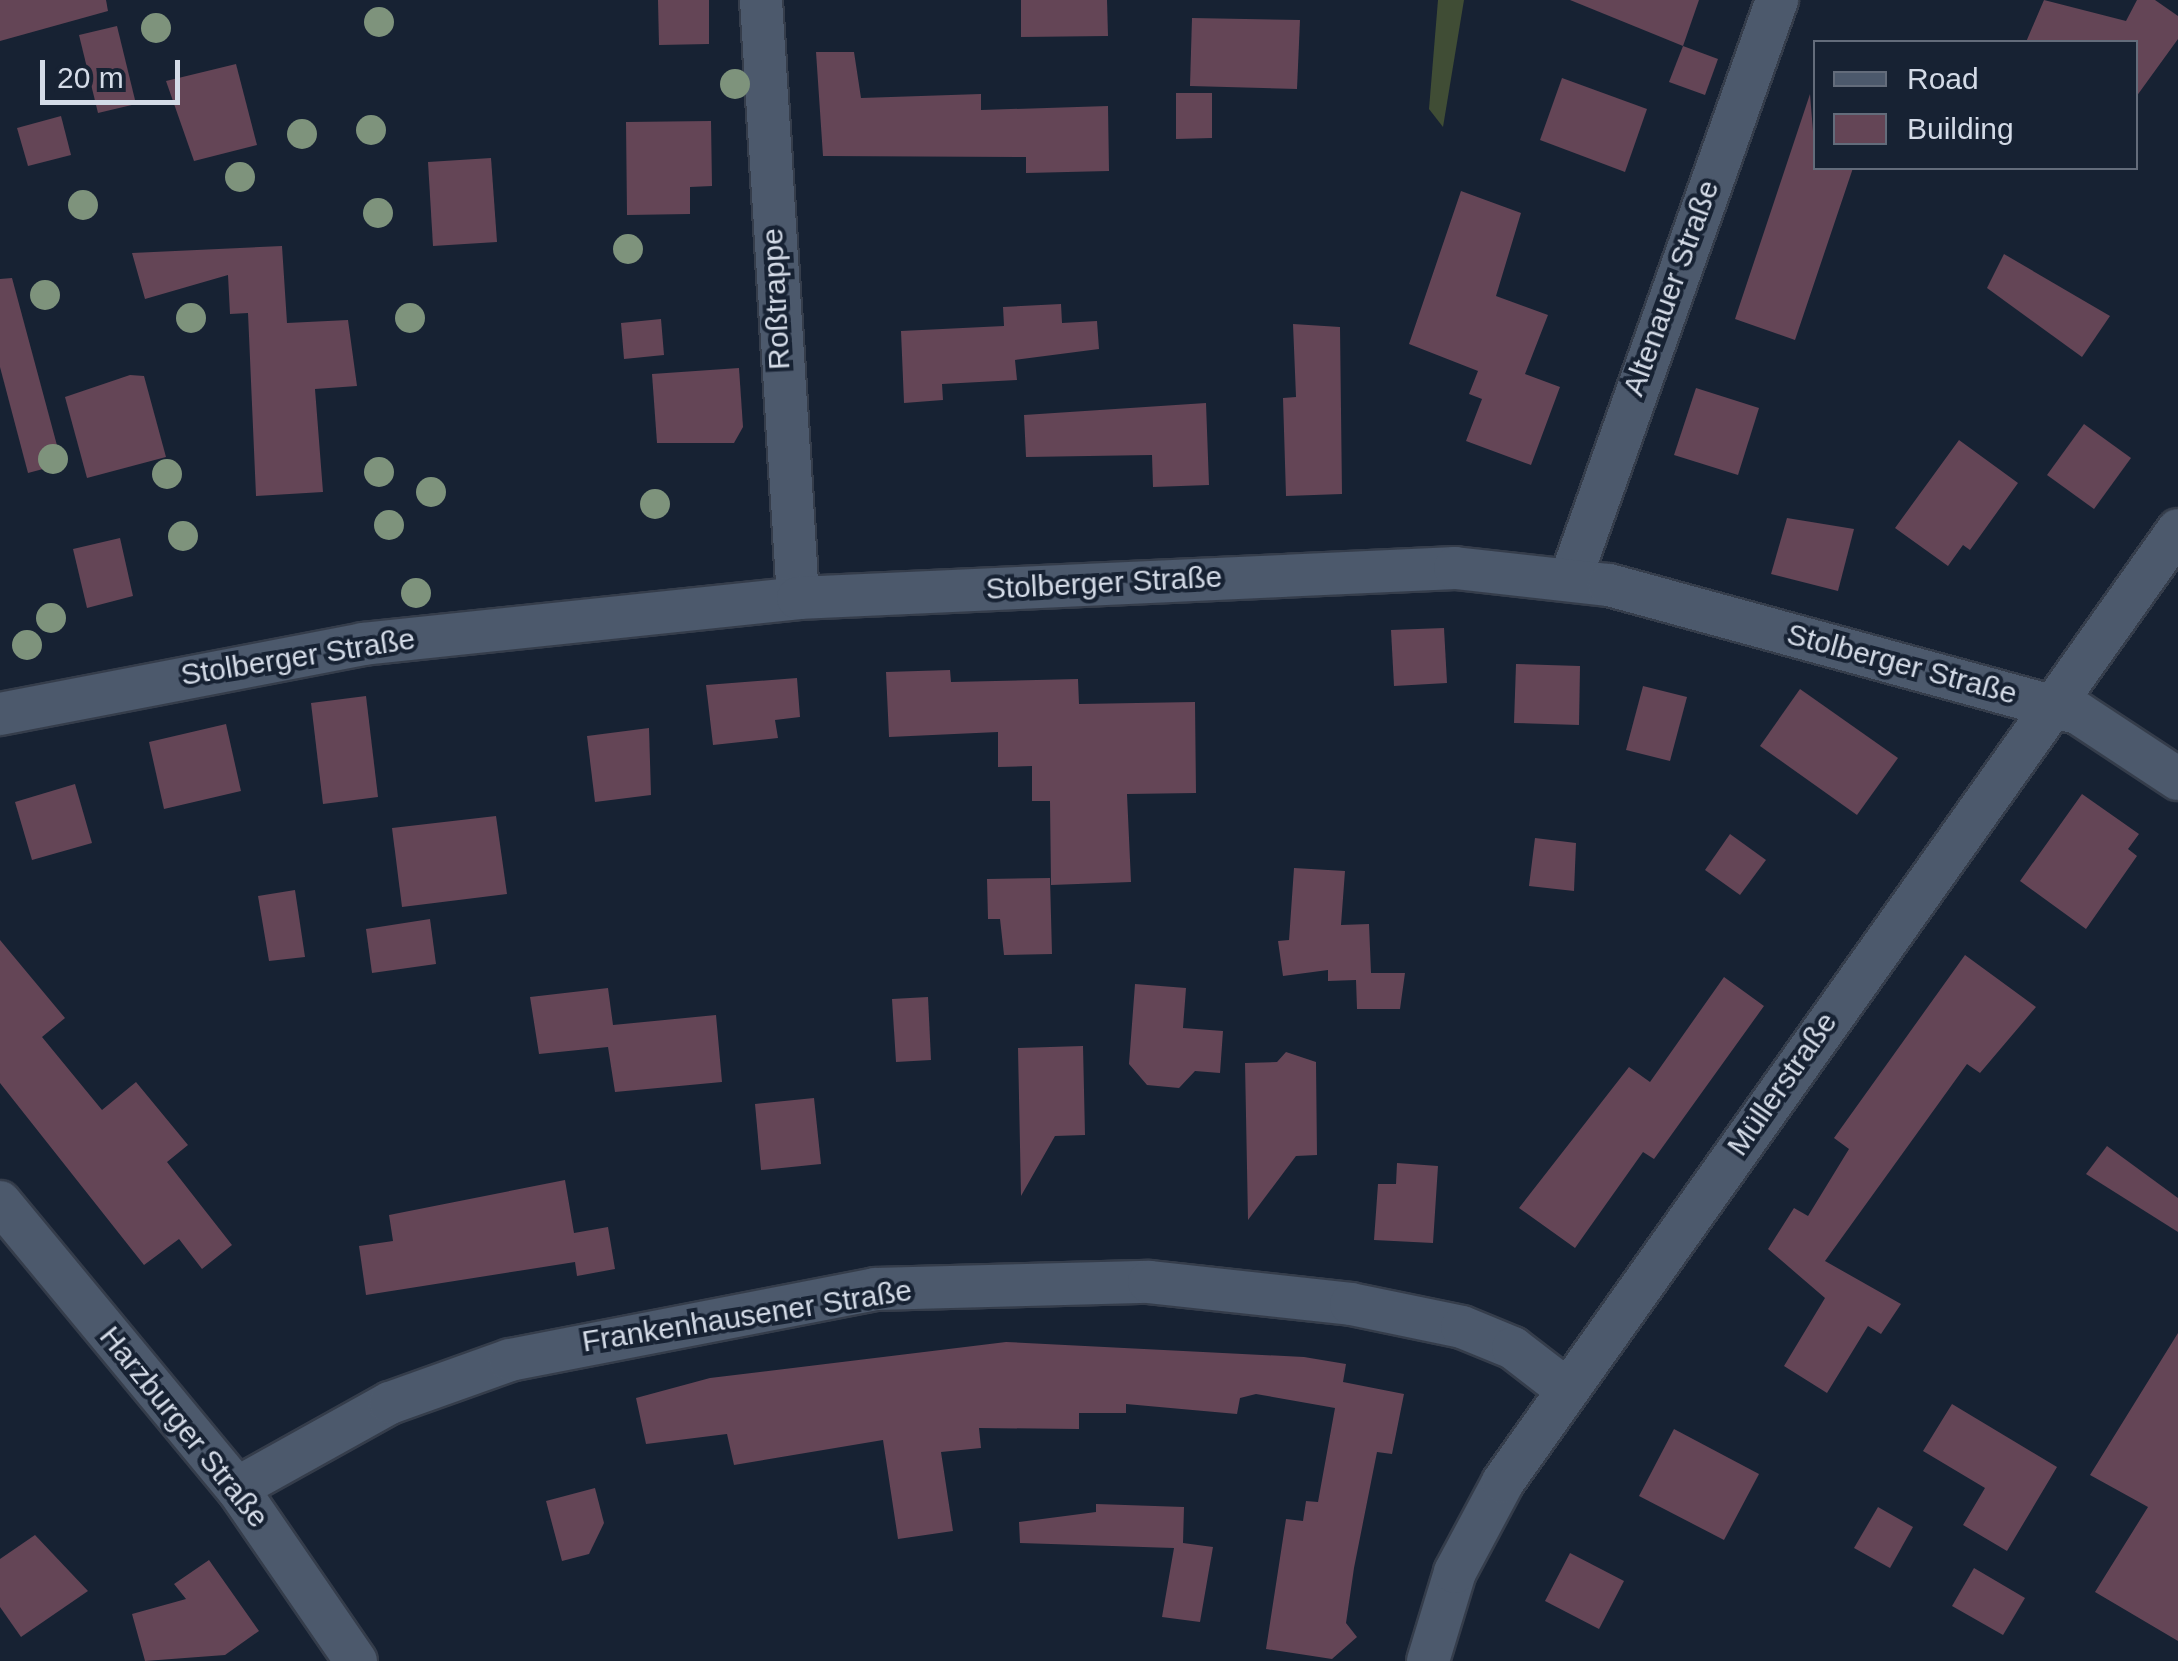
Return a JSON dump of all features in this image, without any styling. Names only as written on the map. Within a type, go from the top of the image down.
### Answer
[{"type":"street","name":"Roßtrappe","points":[[761,0],[798,598]]},
{"type":"street","name":"Altenauer Straße","points":[[1572,578],[1777,0]]},
{"type":"street","name":"Müllerstraße","points":[[1428,1661],[1455,1572],[1566,1390],[2178,530]]},
{"type":"street","name":"Stolberger Straße","points":[[0,714],[363,644],[798,598],[1455,568],[1572,578],[2054,706],[2178,779]]},
{"type":"street","name":"Harzburger Straße","points":[[0,1202],[237,1488],[356,1661]]},
{"type":"street","name":"Frankenhausener Straße","points":[[237,1488],[390,1403],[510,1360],[875,1289],[1149,1282],[1351,1304],[1462,1327],[1513,1348],[1566,1390]]},
{"type":"green space","points":[[1438,0],[1464,0],[1443,127],[1429,109]]},
{"type":"building","points":[[0,0],[106,0],[108,11],[0,41]]},
{"type":"building","points":[[658,0],[709,0],[709,44],[659,45]]},
{"type":"building","points":[[1021,0],[1107,0],[1108,36],[1021,37]]},
{"type":"building","points":[[1570,0],[1699,0],[1683,46]]},
{"type":"building","points":[[2044,0],[2126,21],[2137,0],[2155,0],[2178,16],[2178,39],[2138,94],[2138,40],[2027,40]]},
{"type":"building","points":[[1192,18],[1300,20],[1297,89],[1190,86]]},
{"type":"building","points":[[117,26],[136,104],[98,113],[79,35]]},
{"type":"building","points":[[1683,46],[1718,59],[1705,95],[1669,82]]},
{"type":"building","points":[[816,52],[854,52],[861,98],[981,94],[981,110],[1108,106],[1109,171],[1026,173],[1026,157],[823,156]]},
{"type":"building","points":[[236,64],[257,145],[194,161],[166,81]]},
{"type":"building","points":[[1562,78],[1647,109],[1625,172],[1540,140]]},
{"type":"building","points":[[1176,93],[1212,93],[1212,138],[1176,139]]},
{"type":"building","points":[[1810,94],[1813,170],[1852,170],[1795,340],[1735,319]]},
{"type":"building","points":[[61,116],[71,155],[28,166],[17,128]]},
{"type":"building","points":[[711,121],[712,186],[690,187],[690,214],[627,215],[626,122]]},
{"type":"building","points":[[491,158],[497,242],[433,246],[428,162]]},
{"type":"building","points":[[1461,191],[1521,213],[1496,296],[1548,315],[1525,374],[1560,387],[1531,465],[1466,441],[1482,399],[1469,394],[1478,371],[1409,344]]},
{"type":"building","points":[[282,246],[287,323],[348,320],[357,386],[315,389],[323,492],[256,496],[248,313],[230,314],[228,275],[145,299],[132,253]]},
{"type":"building","points":[[2004,254],[2110,316],[2082,357],[1987,288]]},
{"type":"building","points":[[12,278],[62,464],[28,473],[0,367],[0,279]]},
{"type":"building","points":[[1061,304],[1062,323],[1097,321],[1099,349],[1015,360],[1017,380],[942,384],[943,400],[904,403],[901,331],[1004,326],[1003,307]]},
{"type":"building","points":[[661,319],[664,355],[624,359],[621,323]]},
{"type":"building","points":[[1293,324],[1340,327],[1342,494],[1286,496],[1283,398],[1296,397]]},
{"type":"building","points":[[739,368],[743,427],[734,443],[657,443],[652,374]]},
{"type":"building","points":[[130,375],[144,376],[166,457],[87,478],[65,397]]},
{"type":"building","points":[[1696,388],[1759,408],[1738,475],[1674,455]]},
{"type":"building","points":[[1206,403],[1209,485],[1153,487],[1152,455],[1026,457],[1024,415]]},
{"type":"building","points":[[2084,424],[2131,458],[2094,509],[2047,475]]},
{"type":"building","points":[[1959,440],[2018,483],[1970,550],[1963,545],[1948,566],[1895,528]]},
{"type":"building","points":[[1787,518],[1854,529],[1838,591],[1771,574]]},
{"type":"building","points":[[120,538],[133,596],[87,608],[73,549]]},
{"type":"building","points":[[1444,628],[1447,683],[1394,686],[1391,630]]},
{"type":"building","points":[[1516,664],[1580,666],[1579,725],[1514,723]]},
{"type":"building","points":[[950,670],[951,682],[1078,679],[1079,704],[1195,702],[1196,793],[1127,794],[1131,882],[1051,885],[1050,801],[1032,801],[1032,766],[998,767],[998,732],[889,737],[886,672]]},
{"type":"building","points":[[797,678],[800,717],[775,720],[778,738],[713,745],[706,685]]},
{"type":"building","points":[[1643,686],[1687,697],[1670,761],[1626,750]]},
{"type":"building","points":[[1800,689],[1898,758],[1857,815],[1760,746]]},
{"type":"building","points":[[366,696],[378,797],[323,804],[311,703]]},
{"type":"building","points":[[226,724],[241,791],[164,809],[149,742]]},
{"type":"building","points":[[649,728],[651,795],[595,802],[587,736]]},
{"type":"building","points":[[75,784],[92,843],[32,860],[15,802]]},
{"type":"building","points":[[2082,794],[2139,834],[2128,849],[2137,856],[2086,929],[2020,881]]},
{"type":"building","points":[[496,816],[507,894],[402,907],[392,828]]},
{"type":"building","points":[[1730,834],[1766,860],[1740,895],[1705,870]]},
{"type":"building","points":[[1535,838],[1576,843],[1574,891],[1529,886]]},
{"type":"building","points":[[1294,868],[1345,871],[1341,925],[1369,924],[1371,973],[1405,973],[1400,1009],[1357,1009],[1356,980],[1328,981],[1328,970],[1283,976],[1278,941],[1289,940]]},
{"type":"building","points":[[1050,878],[1052,954],[1004,955],[1000,919],[988,919],[987,879]]},
{"type":"building","points":[[295,890],[305,957],[269,961],[258,896]]},
{"type":"building","points":[[430,919],[436,964],[372,973],[366,929]]},
{"type":"building","points":[[0,940],[65,1018],[42,1037],[102,1110],[136,1082],[188,1145],[167,1162],[232,1245],[202,1269],[179,1239],[144,1265],[0,1083]]},
{"type":"building","points":[[1965,955],[2036,1007],[1980,1073],[1967,1064],[1825,1261],[1901,1304],[1881,1334],[1868,1326],[1827,1393],[1784,1366],[1825,1298],[1768,1249],[1794,1208],[1808,1216],[1849,1149],[1834,1138]]},
{"type":"building","points":[[1724,977],[1764,1006],[1654,1159],[1643,1152],[1575,1248],[1519,1208],[1629,1067],[1650,1082]]},
{"type":"building","points":[[1135,984],[1186,988],[1183,1028],[1223,1031],[1220,1073],[1195,1071],[1179,1088],[1147,1085],[1129,1064]]},
{"type":"building","points":[[608,988],[613,1025],[716,1015],[722,1082],[615,1092],[608,1047],[539,1054],[530,997]]},
{"type":"building","points":[[928,997],[931,1060],[896,1062],[892,999]]},
{"type":"building","points":[[1083,1046],[1085,1135],[1055,1136],[1021,1196],[1018,1048]]},
{"type":"building","points":[[1286,1052],[1316,1062],[1317,1155],[1296,1156],[1248,1220],[1245,1063],[1277,1062]]},
{"type":"building","points":[[814,1098],[821,1164],[761,1170],[755,1104]]},
{"type":"building","points":[[2107,1146],[2178,1198],[2178,1232],[2086,1174]]},
{"type":"building","points":[[1397,1163],[1438,1166],[1433,1243],[1374,1240],[1378,1184],[1396,1184]]},
{"type":"building","points":[[565,1180],[574,1233],[608,1227],[615,1269],[577,1276],[575,1262],[366,1295],[359,1246],[393,1241],[389,1215]]},
{"type":"building","points":[[2178,1333],[2178,1641],[2095,1592],[2148,1507],[2090,1475]]},
{"type":"building","points":[[1006,1342],[1304,1357],[1346,1364],[1343,1382],[1404,1394],[1392,1454],[1377,1452],[1354,1568],[1346,1623],[1357,1637],[1332,1659],[1266,1649],[1286,1519],[1303,1521],[1306,1501],[1318,1502],[1335,1408],[1256,1394],[1240,1398],[1237,1414],[1126,1404],[1126,1413],[1079,1413],[1079,1429],[979,1428],[981,1448],[941,1452],[953,1531],[898,1539],[883,1440],[734,1465],[727,1434],[646,1444],[636,1398],[710,1378]]},
{"type":"building","points":[[1952,1404],[2057,1467],[2007,1551],[1963,1525],[1985,1488],[1923,1451]]},
{"type":"building","points":[[1674,1429],[1759,1474],[1724,1540],[1639,1496]]},
{"type":"building","points":[[595,1488],[604,1523],[589,1554],[562,1561],[546,1501]]},
{"type":"building","points":[[1096,1504],[1184,1507],[1183,1543],[1213,1547],[1200,1622],[1162,1617],[1174,1548],[1020,1543],[1019,1522],[1096,1512]]},
{"type":"building","points":[[1878,1507],[1913,1527],[1890,1568],[1854,1548]]},
{"type":"building","points":[[35,1535],[88,1591],[21,1637],[0,1607],[0,1559]]},
{"type":"building","points":[[1570,1553],[1624,1581],[1599,1629],[1545,1601]]},
{"type":"building","points":[[209,1560],[259,1631],[225,1655],[145,1661],[132,1614],[186,1599],[174,1584]]},
{"type":"building","points":[[1974,1568],[2025,1598],[2003,1635],[1952,1606]]}]
